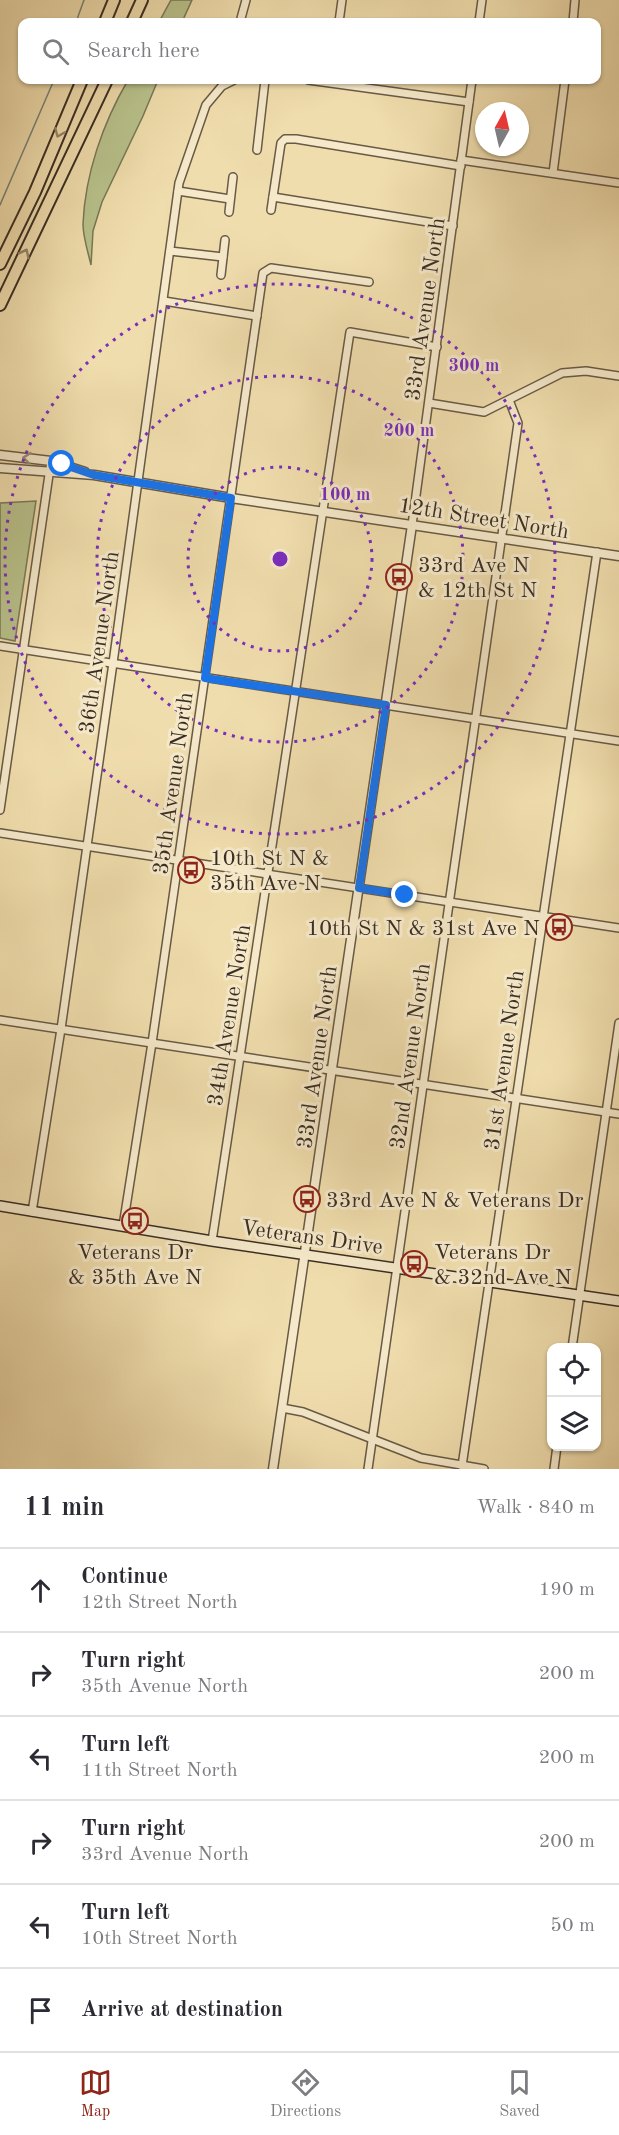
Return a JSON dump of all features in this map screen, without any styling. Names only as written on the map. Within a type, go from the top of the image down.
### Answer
[{"type":"highway","points":[[107,18],[114,0]]},
{"type":"highway","points":[[134,18],[142,0]]},
{"type":"highway","points":[[0,264],[35,192],[80,84]]},
{"type":"highway","points":[[0,305],[105,84]]},
{"type":"main road","name":"Veterans Drive","points":[[0,1206],[212,1241],[619,1301]]},
{"type":"street","points":[[241,18],[246,0]]},
{"type":"street","points":[[340,18],[342,0]]},
{"type":"street","points":[[480,18],[482,0]]},
{"type":"street","points":[[573,18],[575,0]]},
{"type":"street","name":"36th Avenue North","points":[[32,1212],[61,1029],[178,191],[206,105],[226,84]]},
{"type":"street","points":[[257,150],[265,84]]},
{"type":"street","points":[[351,84],[469,102]]},
{"type":"street","name":"33rd Avenue North","points":[[273,1469],[412,525],[471,84]]},
{"type":"street","points":[[553,173],[564,84]]},
{"type":"street","points":[[271,210],[280,143],[285,139],[619,183]]},
{"type":"street","points":[[229,212],[233,177]]},
{"type":"street","points":[[178,191],[230,199]]},
{"type":"street","points":[[273,197],[453,226]]},
{"type":"street","points":[[221,274],[225,240]]},
{"type":"street","points":[[170,251],[223,257]]},
{"type":"street","name":"35th Avenue North","points":[[123,1227],[152,1043],[263,273],[271,268],[369,282]]},
{"type":"street","points":[[164,301],[257,316]]},
{"type":"street","name":"34th Avenue North","points":[[212,1241],[350,332],[437,347]]},
{"type":"street","points":[[429,403],[484,412],[562,373],[586,371],[619,376]]},
{"type":"street","name":"32nd Avenue North","points":[[368,1469],[518,423],[509,400]]},
{"type":"street","name":"12th Street North","points":[[0,455],[51,461],[94,475]]},
{"type":"street","points":[[0,810],[51,461]]},
{"type":"street","name":"12th Street North","points":[[0,468],[94,475],[231,498],[619,556]]},
{"type":"street","name":"31st Avenue North","points":[[462,1466],[597,552]]},
{"type":"street","points":[[0,646],[619,741]]},
{"type":"street","points":[[0,833],[619,928]]},
{"type":"street","points":[[0,1020],[619,1113]]},
{"type":"street","points":[[573,1343],[619,1023]]},
{"type":"street","points":[[282,1408],[303,1412],[421,1458],[484,1469]]},
{"type":"street","points":[[554,1469],[556,1451]]},
{"type":"green space","points":[[171,0],[192,0],[184,18],[161,18]]},
{"type":"green space","points":[[126,84],[156,84],[102,202],[93,231],[91,265],[83,229],[87,186],[103,131]]},
{"type":"green space","points":[[36,501],[15,641],[0,638],[0,503]]},
{"type":"waterway","points":[[77,18],[84,0]]},
{"type":"waterway","points":[[0,205],[52,84]]},
{"type":"place","name":"33rd Ave N & 12th St N","points":[[399,577]]},
{"type":"place","name":"10th St N & 35th Ave N","points":[[191,870]]},
{"type":"place","name":"10th St N & 31st Ave N","points":[[559,927]]},
{"type":"place","name":"33rd Ave N & Veterans Dr","points":[[307,1199]]},
{"type":"place","name":"Veterans Dr & 35th Ave N","points":[[135,1221]]},
{"type":"place","name":"Veterans Dr & 32nd Ave N","points":[[414,1264]]},
{"type":"route","points":[[62,464],[94,475],[231,498],[205,678],[386,705],[359,888],[405,895]]}]
